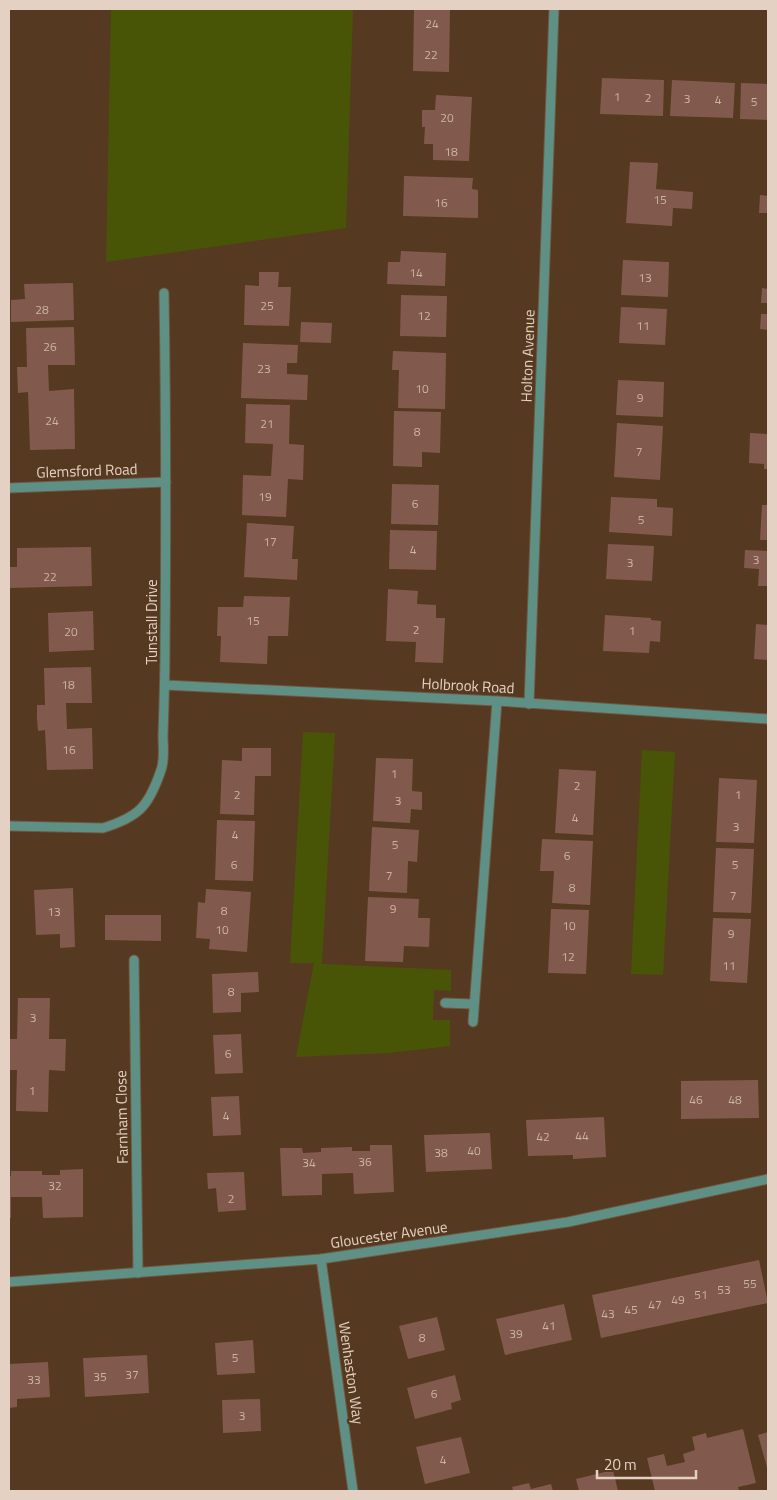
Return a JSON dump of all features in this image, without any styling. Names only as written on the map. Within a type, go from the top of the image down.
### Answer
[{"type":"street","name":"Holton Avenue","points":[[529,704],[554,9]]},
{"type":"street","name":"Tunstall Drive","points":[[9,826],[103,828],[130,818],[144,806],[153,792],[162,768],[165,685],[166,482],[164,293]]},
{"type":"street","name":"Glemsford Road","points":[[9,488],[166,482]]},
{"type":"street","name":"Holbrook Road","points":[[165,685],[497,701],[768,719]]},
{"type":"street","points":[[473,1022],[497,701]]},
{"type":"street","name":"Farnham Close","points":[[134,960],[138,1273]]},
{"type":"street","points":[[445,1003],[473,1004]]},
{"type":"street","name":"Gloucester Avenue","points":[[9,1282],[321,1259],[568,1222],[768,1178]]},
{"type":"street","name":"Wenhaston Way","points":[[321,1259],[353,1491]]},
{"type":"green space","points":[[111,9],[353,9],[346,228],[106,262]]},
{"type":"green space","points":[[303,732],[335,733],[322,964],[451,970],[451,991],[434,990],[433,1020],[450,1020],[450,1046],[388,1053],[296,1057],[314,963],[290,963]]},
{"type":"green space","points":[[642,750],[675,752],[663,975],[631,974]]},
{"type":"building","points":[[414,9],[450,9],[449,72],[413,71]]},
{"type":"building","points":[[602,78],[664,80],[663,116],[600,114]]},
{"type":"building","points":[[672,80],[735,83],[733,118],[670,116]]},
{"type":"building","points":[[741,83],[768,84],[768,120],[740,119]]},
{"type":"building","points":[[436,95],[472,97],[469,161],[433,160],[433,144],[424,144],[425,127],[422,127],[422,110],[435,110]]},
{"type":"building","points":[[630,162],[658,163],[656,189],[693,192],[692,209],[673,208],[672,226],[626,223]]},
{"type":"building","points":[[404,176],[473,178],[472,189],[478,190],[478,218],[403,216]]},
{"type":"building","points":[[760,195],[768,196],[768,213],[759,213]]},
{"type":"building","points":[[401,251],[446,253],[445,286],[387,284],[388,262],[400,262]]},
{"type":"building","points":[[623,260],[669,262],[668,297],[621,295]]},
{"type":"building","points":[[259,272],[279,272],[278,287],[291,287],[289,326],[244,325],[245,285],[259,286]]},
{"type":"building","points":[[73,283],[74,320],[11,322],[11,300],[25,299],[24,284]]},
{"type":"building","points":[[762,288],[768,289],[768,303],[761,303]]},
{"type":"building","points":[[401,295],[447,296],[446,337],[400,336]]},
{"type":"building","points":[[621,307],[667,309],[665,345],[619,343]]},
{"type":"building","points":[[761,314],[768,314],[768,330],[760,329]]},
{"type":"building","points":[[301,322],[332,323],[331,343],[300,342]]},
{"type":"building","points":[[74,327],[75,365],[48,365],[49,391],[74,389],[75,449],[30,450],[28,392],[18,393],[17,367],[27,367],[26,328]]},
{"type":"building","points":[[243,343],[298,345],[297,363],[287,363],[287,374],[308,375],[307,400],[241,398]]},
{"type":"building","points":[[393,351],[446,353],[445,409],[398,408],[399,370],[392,370]]},
{"type":"building","points":[[618,380],[664,382],[663,417],[616,415]]},
{"type":"building","points":[[246,404],[290,405],[289,444],[304,445],[303,480],[288,479],[286,517],[242,515],[243,475],[271,476],[273,444],[245,443]]},
{"type":"building","points":[[394,411],[441,412],[440,453],[422,452],[422,467],[393,466]]},
{"type":"building","points":[[617,423],[663,426],[660,480],[614,477]]},
{"type":"building","points":[[750,433],[768,434],[768,469],[764,469],[764,464],[749,463]]},
{"type":"building","points":[[392,484],[439,485],[438,525],[391,524]]},
{"type":"building","points":[[611,497],[657,499],[657,507],[673,508],[672,536],[609,532]]},
{"type":"building","points":[[762,505],[768,505],[768,540],[760,540]]},
{"type":"building","points":[[247,523],[294,526],[292,559],[298,559],[297,580],[244,577]]},
{"type":"building","points":[[390,530],[437,531],[436,570],[389,569]]},
{"type":"building","points":[[608,544],[654,546],[652,581],[606,579]]},
{"type":"building","points":[[91,547],[92,586],[9,588],[9,567],[17,567],[17,548]]},
{"type":"building","points":[[745,550],[768,551],[768,586],[758,586],[759,569],[744,568]]},
{"type":"building","points":[[388,589],[418,591],[417,604],[436,605],[436,618],[445,618],[443,663],[415,662],[416,642],[386,641]]},
{"type":"building","points":[[244,596],[290,597],[288,636],[268,636],[267,664],[220,662],[221,636],[217,636],[218,607],[243,607]]},
{"type":"building","points":[[93,611],[94,650],[49,652],[48,613]]},
{"type":"building","points":[[605,615],[651,618],[651,620],[661,621],[660,642],[650,641],[649,653],[603,651]]},
{"type":"building","points":[[756,624],[768,625],[768,660],[754,659]]},
{"type":"building","points":[[91,667],[92,703],[66,703],[67,729],[92,728],[93,769],[47,770],[45,730],[38,731],[37,718],[37,705],[45,705],[44,668]]},
{"type":"building","points":[[242,748],[271,748],[271,776],[255,776],[254,815],[220,814],[222,760],[242,761]]},
{"type":"building","points":[[376,758],[413,759],[412,791],[422,792],[422,810],[411,809],[410,823],[373,821]]},
{"type":"building","points":[[559,769],[596,771],[593,835],[555,833]]},
{"type":"building","points":[[719,778],[757,780],[754,843],[716,842]]},
{"type":"building","points":[[217,820],[255,821],[253,881],[215,880]]},
{"type":"building","points":[[372,827],[419,830],[417,862],[408,861],[407,893],[369,891]]},
{"type":"building","points":[[542,839],[593,841],[590,905],[552,903],[554,871],[540,871]]},
{"type":"building","points":[[716,848],[754,849],[751,913],[713,912]]},
{"type":"building","points":[[73,888],[75,947],[60,948],[60,934],[36,935],[34,890]]},
{"type":"building","points":[[206,889],[251,892],[247,952],[209,949],[210,939],[196,938],[198,902],[205,903]]},
{"type":"building","points":[[368,897],[419,899],[418,918],[430,918],[429,947],[404,946],[403,962],[365,961]]},
{"type":"building","points":[[551,909],[589,910],[586,974],[548,973]]},
{"type":"building","points":[[105,915],[161,915],[161,941],[105,940]]},
{"type":"building","points":[[713,918],[751,919],[747,983],[710,981]]},
{"type":"building","points":[[258,972],[259,992],[241,993],[241,1012],[213,1013],[212,974]]},
{"type":"building","points":[[18,998],[50,998],[49,1039],[66,1039],[65,1071],[49,1070],[48,1112],[16,1111],[17,1070],[9,1070],[9,1039],[17,1039]]},
{"type":"building","points":[[241,1034],[243,1073],[215,1074],[213,1035]]},
{"type":"building","points":[[758,1080],[759,1118],[681,1119],[681,1081]]},
{"type":"building","points":[[239,1096],[241,1135],[213,1136],[211,1097]]},
{"type":"building","points":[[604,1117],[606,1157],[573,1159],[573,1155],[528,1156],[526,1120]]},
{"type":"building","points":[[490,1133],[492,1169],[426,1172],[424,1135]]},
{"type":"building","points":[[370,1145],[392,1145],[394,1192],[354,1194],[353,1173],[322,1174],[322,1195],[282,1196],[280,1148],[302,1148],[303,1153],[321,1152],[321,1148],[352,1147],[352,1151],[370,1151]]},
{"type":"building","points":[[83,1169],[83,1217],[43,1218],[42,1197],[11,1197],[11,1218],[9,1218],[9,1176],[11,1176],[11,1171],[42,1171],[42,1175],[60,1175],[60,1170]]},
{"type":"building","points":[[244,1172],[246,1210],[218,1212],[216,1188],[208,1189],[207,1173]]},
{"type":"building","points":[[759,1260],[768,1303],[601,1338],[592,1295]]},
{"type":"building","points":[[564,1304],[572,1340],[505,1355],[496,1319]]},
{"type":"building","points":[[437,1317],[445,1350],[408,1359],[399,1326]]},
{"type":"building","points":[[253,1340],[255,1373],[217,1375],[215,1343]]},
{"type":"building","points":[[147,1355],[149,1393],[85,1397],[83,1358]]},
{"type":"building","points":[[48,1362],[50,1397],[17,1399],[17,1407],[9,1408],[9,1364]]},
{"type":"building","points":[[455,1375],[461,1400],[451,1403],[452,1409],[415,1419],[407,1388]]},
{"type":"building","points":[[260,1399],[261,1431],[223,1433],[222,1400]]},
{"type":"building","points":[[743,1429],[756,1483],[738,1487],[739,1491],[655,1491],[647,1458],[664,1454],[667,1466],[685,1462],[683,1454],[695,1450],[692,1437],[706,1433],[707,1438]]},
{"type":"building","points":[[768,1432],[768,1471],[758,1435]]},
{"type":"building","points":[[461,1437],[470,1473],[425,1484],[416,1447]]},
{"type":"building","points":[[613,1470],[618,1491],[579,1491],[576,1479]]},
{"type":"building","points":[[529,1483],[531,1489],[551,1484],[553,1491],[513,1491],[512,1487]]}]
